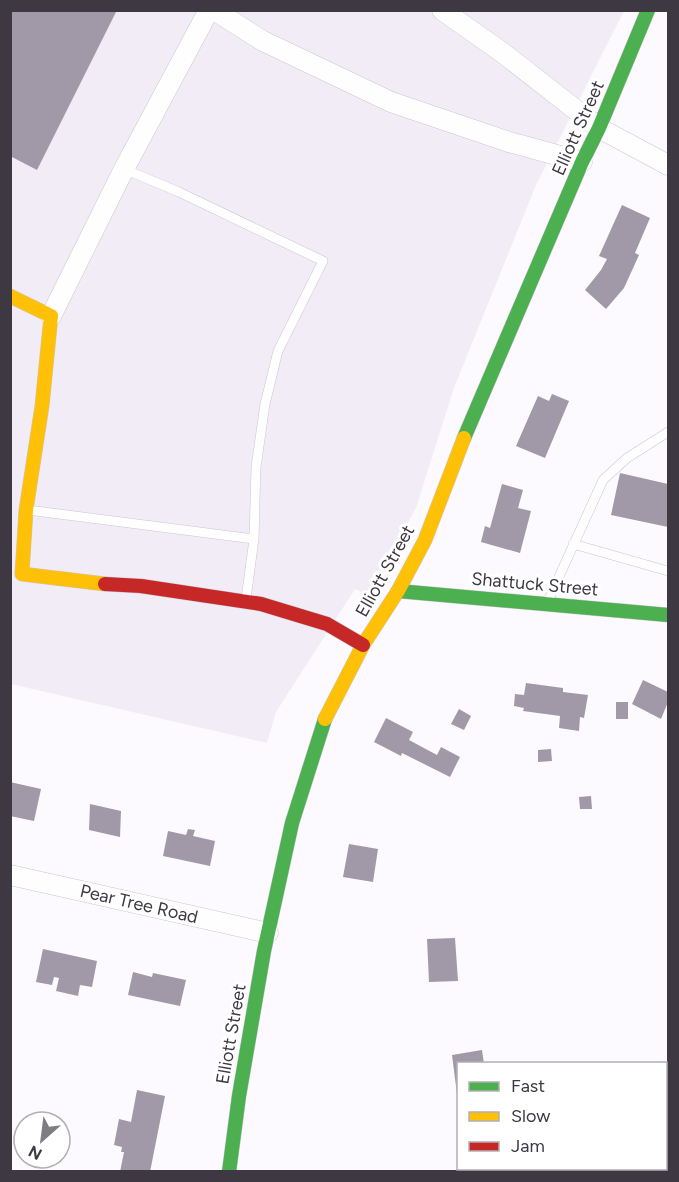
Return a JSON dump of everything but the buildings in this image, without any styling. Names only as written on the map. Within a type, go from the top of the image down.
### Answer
[{"type":"street","points":[[209,10],[124,169],[51,315],[42,406],[16,573],[102,584],[141,586],[261,604],[327,624],[363,645]]},
{"type":"street","points":[[214,10],[263,41],[391,102],[509,142],[582,162]]},
{"type":"street","points":[[442,10],[503,53],[599,128],[669,165]]},
{"type":"street","name":"Elliott Street","points":[[229,1172],[239,1096],[268,933],[292,823],[324,723],[363,645],[398,591],[425,540],[474,413],[648,10]]},
{"type":"street","points":[[10,296],[51,315]]},
{"type":"street","name":"Shattuck Street","points":[[398,591],[669,615]]},
{"type":"street","name":"Pear Tree Road","points":[[10,875],[268,933]]},
{"type":"lane","points":[[124,169],[179,192],[322,261],[278,351],[264,404],[256,467],[254,539],[246,602]]},
{"type":"lane","points":[[547,603],[603,480],[627,458],[669,432]]},
{"type":"lane","points":[[26,510],[254,539]]},
{"type":"lane","points":[[573,544],[669,571]]},
{"type":"shaded area","points":[[11,11],[624,11],[536,185],[454,388],[416,508],[368,595],[355,589],[276,712],[267,743],[11,684]]},
{"type":"traffic: fast","points":[[464,438],[648,10]]},
{"type":"traffic: fast","points":[[398,591],[668,615]]},
{"type":"traffic: fast","points":[[229,1172],[239,1096],[264,951],[292,823],[325,719]]},
{"type":"traffic: slow","points":[[10,296],[51,316],[42,406],[26,510],[22,574],[105,584]]},
{"type":"traffic: slow","points":[[325,719],[363,645],[398,591],[425,540],[464,438]]},
{"type":"traffic: jam","points":[[105,584],[141,586],[261,604],[327,624],[363,645]]}]
